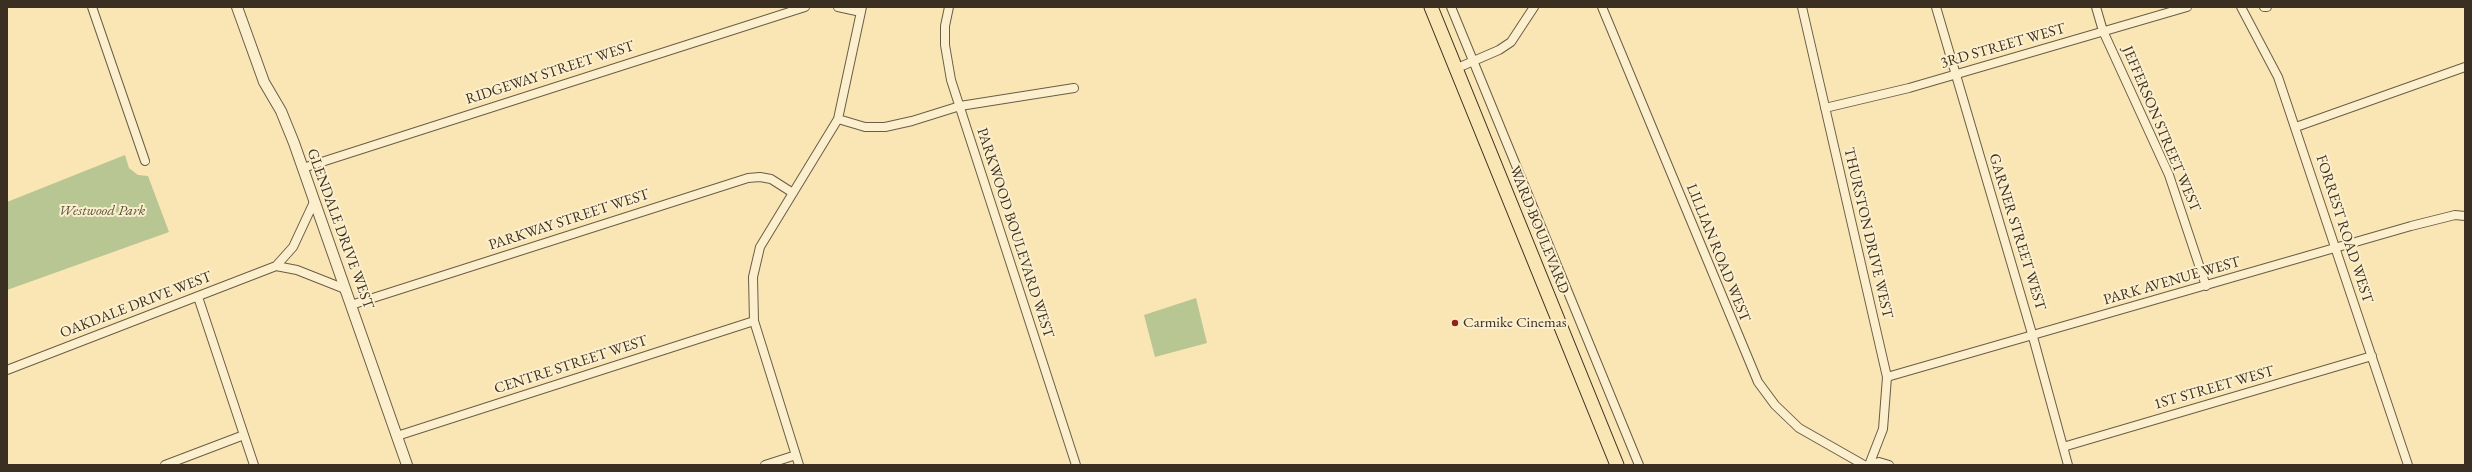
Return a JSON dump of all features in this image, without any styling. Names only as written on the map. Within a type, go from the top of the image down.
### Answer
[{"type":"main road","name":"WARD BOULEVARD","points":[[1430,7],[1521,224],[1617,465]]},
{"type":"street","points":[[92,7],[145,161]]},
{"type":"street","name":"GLENDALE DRIVE WEST","points":[[237,7],[256,63],[281,111],[303,168],[407,465]]},
{"type":"street","name":"RIDGEWAY STREET WEST","points":[[303,168],[806,7]]},
{"type":"street","points":[[799,465],[754,321],[753,277],[760,247],[838,119],[862,10],[838,7]]},
{"type":"street","name":"PARKWOOD BOULEVARD WEST","points":[[949,7],[945,26],[944,45],[947,62],[1076,465]]},
{"type":"street","points":[[1451,7],[1639,465]]},
{"type":"street","points":[[1455,69],[1511,42],[1534,7]]},
{"type":"street","name":"LILLIAN ROAD WEST","points":[[1602,7],[1758,382],[1775,406],[1799,428],[1864,465]]},
{"type":"street","name":"THURSTON DRIVE WEST","points":[[1802,7],[1887,378],[1883,429],[1870,465]]},
{"type":"street","name":"GARNER STREET WEST","points":[[1936,7],[2033,337],[2068,465]]},
{"type":"street","name":"JEFFERSON STREET WEST","points":[[2096,7],[2104,31],[2169,175],[2206,286]]},
{"type":"street","name":"3RD STREET WEST","points":[[1825,108],[1955,74],[2187,7]]},
{"type":"street","name":"FORREST ROAD WEST","points":[[2241,7],[2274,68],[2296,127],[2408,465]]},
{"type":"street","points":[[2296,127],[2465,67]]},
{"type":"street","points":[[838,119],[865,127],[885,127],[912,121],[960,106],[1074,88]]},
{"type":"street","name":"PARKWAY STREET WEST","points":[[351,305],[748,178],[771,179],[793,193]]},
{"type":"street","name":"OAKDALE DRIVE WEST","points":[[7,370],[276,266],[293,247],[314,202]]},
{"type":"street","name":"PARK AVENUE WEST","points":[[1887,378],[2033,337],[2336,248],[2455,215],[2465,216]]},
{"type":"street","points":[[276,266],[297,270],[345,289]]},
{"type":"street","points":[[198,297],[254,465]]},
{"type":"street","name":"CENTRE STREET WEST","points":[[397,436],[754,321]]},
{"type":"street","name":"1ST STREET WEST","points":[[2063,447],[2372,356]]},
{"type":"street","points":[[165,465],[244,435]]},
{"type":"street","points":[[765,465],[796,455]]},
{"type":"street","points":[[1870,465],[1879,462],[1889,465]]},
{"type":"green space","name":"Westwood Park","points":[[125,155],[129,168],[138,175],[148,176],[169,232],[7,290],[7,202]]},
{"type":"green space","points":[[1196,298],[1207,343],[1155,357],[1144,315]]},
{"type":"place","name":"Carmike Cinemas","points":[[1455,323]]}]
